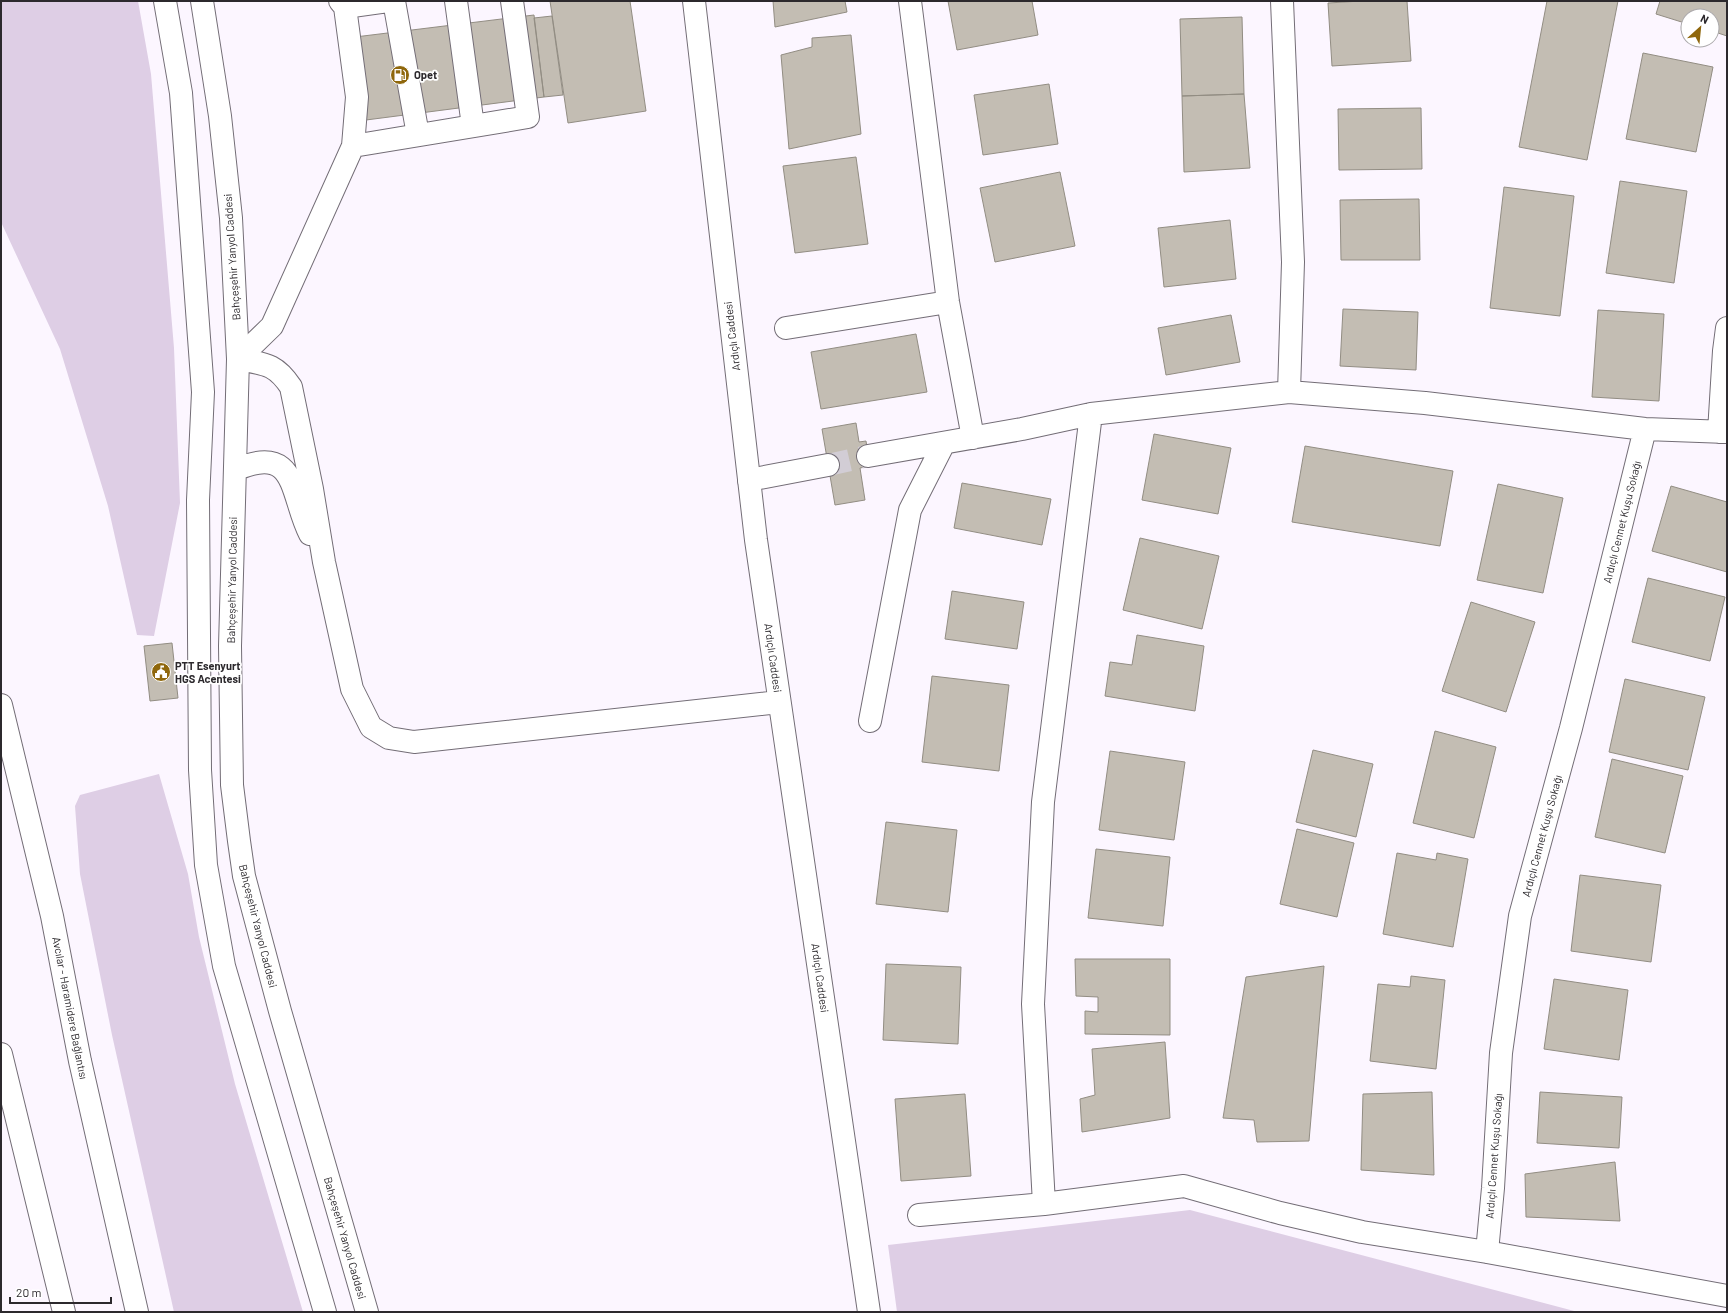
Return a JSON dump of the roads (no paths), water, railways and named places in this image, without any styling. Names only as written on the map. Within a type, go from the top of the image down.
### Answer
[{"type":"main road","points":[[165,1],[181,93],[202,392],[198,500],[200,770],[206,865],[224,966],[325,1312]]},
{"type":"main road","name":"Bahçeşehir Yanyol Caddesi","points":[[202,1],[220,116],[231,218],[238,358],[230,646],[232,785],[244,876],[282,1019],[367,1312]]},
{"type":"main road","points":[[238,358],[272,326],[353,146],[357,97],[342,4],[388,1]]},
{"type":"main road","points":[[394,1],[418,135]]},
{"type":"main road","points":[[456,1],[474,126]]},
{"type":"main road","points":[[353,146],[528,117],[512,1]]},
{"type":"main road","name":"Ardıçlı Caddesi","points":[[694,1],[756,540],[869,1312]]},
{"type":"main road","points":[[910,1],[948,302],[974,438]]},
{"type":"main road","points":[[1282,1],[1293,262],[1289,392]]},
{"type":"main road","points":[[786,328],[948,302]]},
{"type":"main road","points":[[868,456],[974,438],[1090,414],[1289,392],[1425,403],[1645,429],[1723,432],[1724,350],[1727,328]]},
{"type":"main road","points":[[238,358],[271,366],[284,376],[291,387],[311,482],[324,562],[352,689],[371,727],[389,738],[414,742],[779,702]]},
{"type":"main road","points":[[1044,1204],[1033,1004],[1043,802],[1090,414]]},
{"type":"main road","name":"Ardıçlı Cennet Kuşu Sokağı","points":[[1487,1252],[1493,1188],[1501,1053],[1520,916],[1571,728],[1645,429]]},
{"type":"main road","points":[[870,721],[910,510],[944,443]]},
{"type":"main road","points":[[235,470],[247,465],[268,461],[282,468],[292,481],[308,530],[324,562]]},
{"type":"main road","points":[[749,480],[828,465]]},
{"type":"main road","name":"Avcılar - Haramidere Bağlantısı","points":[[1,704],[52,916],[80,1061],[137,1312]]},
{"type":"main road","points":[[1,1054],[64,1312]]},
{"type":"main road","points":[[919,1215],[1044,1204],[1184,1186],[1280,1213],[1362,1232],[1487,1252],[1727,1296]]},
{"type":"tunnel","points":[[828,465],[868,456]]},
{"type":"place","name":"Opet","points":[[400,75]]},
{"type":"place","name":"PTT Esenyurt HGS Acentesi","points":[[161,672]]}]
